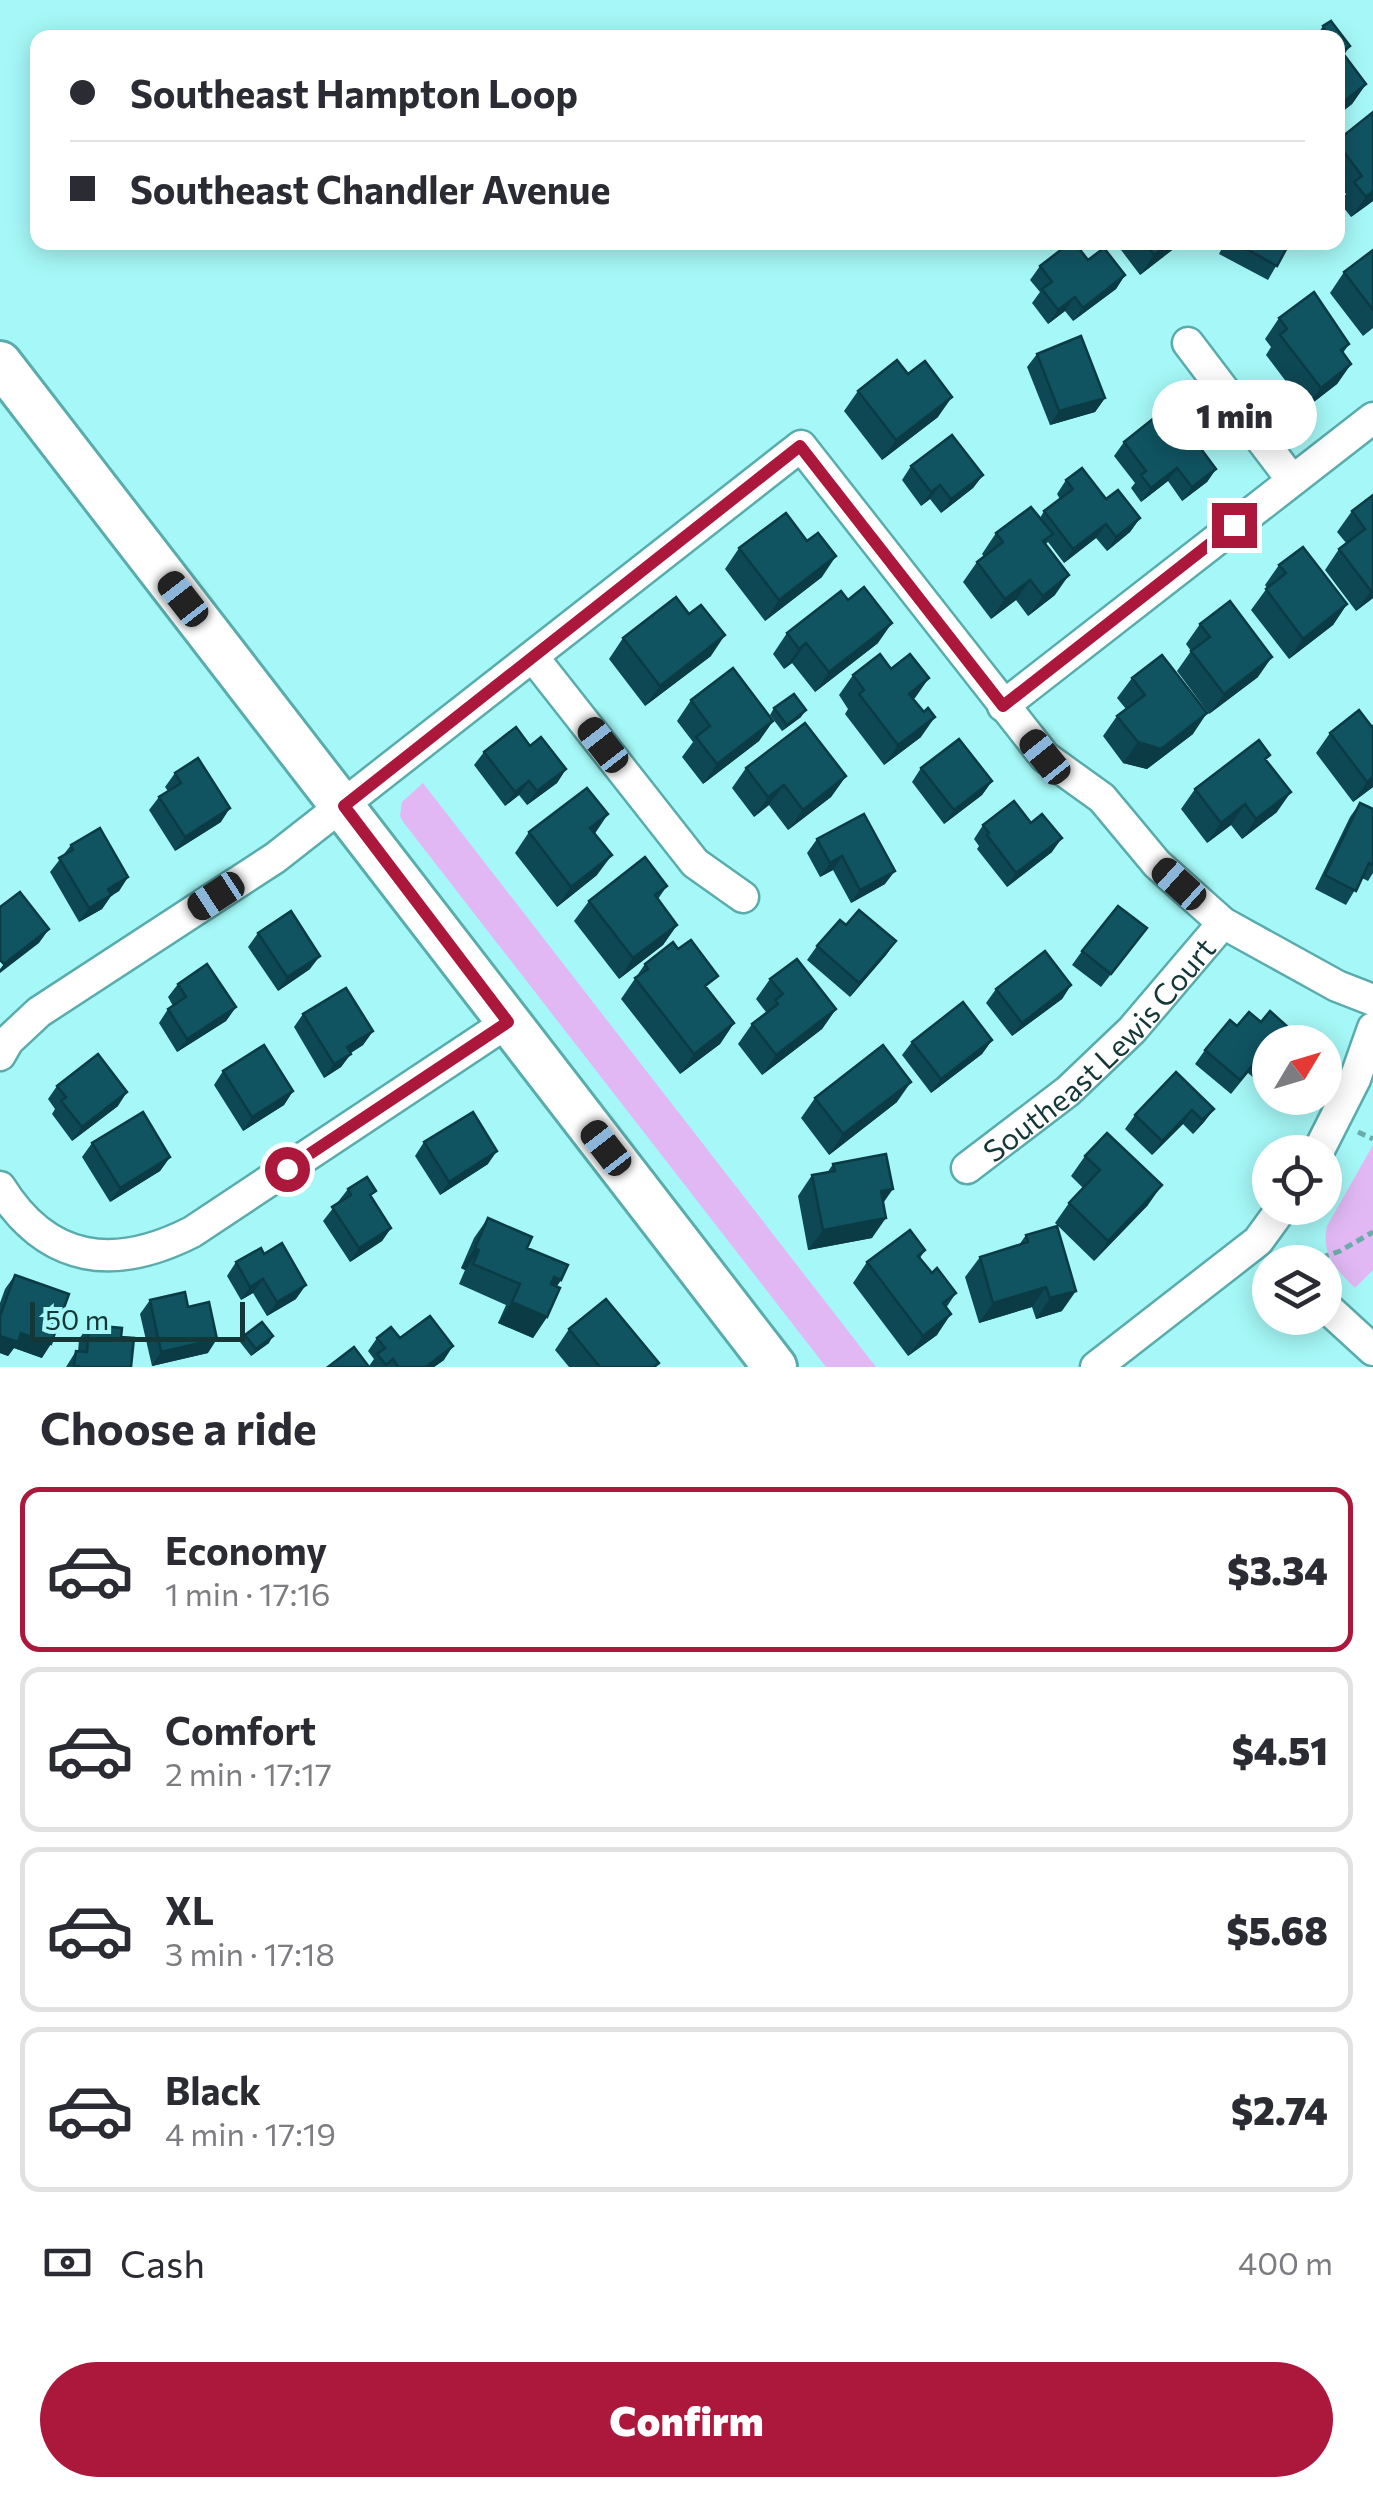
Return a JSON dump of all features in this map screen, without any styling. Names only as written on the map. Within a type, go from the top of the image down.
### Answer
[{"type":"main road","points":[[0,363],[776,1367]]},
{"type":"street","points":[[1188,344],[1292,480]]},
{"type":"street","points":[[1003,706],[1373,418]]},
{"type":"street","points":[[0,1055],[8,1041],[39,1012],[274,858],[344,806],[800,446],[1045,757],[1102,798],[1156,864],[1223,924],[1337,986],[1373,1000]]},
{"type":"street","points":[[534,657],[695,863],[743,897]]},
{"type":"street","name":"Southeast Lewis Court","points":[[967,1168],[1068,1091],[1132,1030],[1223,924]]},
{"type":"street","points":[[0,1187],[15,1211],[34,1230],[61,1246],[96,1255],[158,1249],[192,1232],[508,1022]]},
{"type":"street","points":[[1327,1135],[1355,1079],[1373,1028]]},
{"type":"street","points":[[1096,1367],[1252,1263]]},
{"type":"street","points":[[1342,1322],[1373,1350]]},
{"type":"path","points":[[1342,1250],[1373,1232]]},
{"type":"shaded area","points":[[423,783],[876,1367],[826,1367],[404,823],[400,816],[402,802]]},
{"type":"shaded area","points":[[1373,1145],[1373,1270],[1355,1288],[1342,1274],[1342,1245],[1326,1245],[1328,1225],[1342,1225],[1342,1200]]},
{"type":"building","points":[[1331,21],[1338,30],[1325,30],[1323,26]]},
{"type":"building","points":[[1345,56],[1366,84],[1345,100]]},
{"type":"building","points":[[1373,112],[1373,191],[1366,197],[1354,182],[1362,176],[1345,153],[1345,134]]},
{"type":"building","points":[[1061,250],[1080,250],[1088,260],[1106,250],[1125,275],[1083,308],[1075,297],[1058,310],[1042,289],[1052,282],[1040,266]]},
{"type":"building","points":[[1248,250],[1286,250],[1277,266]]},
{"type":"building","points":[[1373,250],[1373,310],[1344,272]]},
{"type":"building","points":[[1314,292],[1349,344],[1341,350],[1351,364],[1321,388],[1280,335],[1287,329],[1279,318]]},
{"type":"building","points":[[1081,336],[1105,398],[1059,411],[1037,354]]},
{"type":"building","points":[[897,360],[908,374],[925,361],[952,397],[896,440],[858,391]]},
{"type":"building","points":[[1159,414],[1171,430],[1181,422],[1216,469],[1192,487],[1177,468],[1151,488],[1141,475],[1146,471],[1124,442]]},
{"type":"building","points":[[952,435],[983,475],[951,499],[940,485],[931,492],[911,466]]},
{"type":"building","points":[[1082,468],[1106,499],[1118,490],[1140,518],[1116,537],[1106,524],[1073,549],[1044,511],[1073,489],[1066,480]]},
{"type":"building","points":[[1373,495],[1371,591],[1339,549],[1365,529],[1352,511]]},
{"type":"building","points":[[1031,507],[1053,534],[1043,541],[1069,575],[1043,596],[1030,580],[1005,599],[977,562],[1003,542],[996,533]]},
{"type":"building","points":[[786,513],[807,541],[818,533],[836,556],[779,600],[739,548]]},
{"type":"building","points":[[1303,547],[1347,604],[1303,639],[1266,589],[1286,573],[1279,565]]},
{"type":"building","points":[[864,587],[892,623],[829,672],[806,643],[799,649],[787,633],[841,591],[848,600]]},
{"type":"building","points":[[676,597],[689,614],[701,605],[725,635],[660,686],[623,638]]},
{"type":"building","points":[[1230,601],[1272,657],[1224,694],[1191,651],[1210,637],[1200,624]]},
{"type":"building","points":[[880,654],[891,669],[910,654],[929,678],[909,694],[924,712],[928,708],[935,717],[898,745],[859,694],[864,690],[853,675]]},
{"type":"building","points":[[1162,655],[1207,713],[1161,749],[1138,742],[1117,716],[1145,695],[1132,678]]},
{"type":"building","points":[[733,668],[773,721],[717,764],[696,737],[710,726],[691,700]]},
{"type":"building","points":[[794,694],[806,710],[787,725],[774,708]]},
{"type":"building","points":[[1359,710],[1373,726],[1373,777],[1367,782],[1330,733]]},
{"type":"building","points":[[805,723],[846,776],[803,810],[784,785],[768,797],[746,768]]},
{"type":"building","points":[[516,727],[530,746],[541,737],[566,769],[537,791],[529,781],[515,792],[484,752]]},
{"type":"building","points":[[959,739],[992,781],[954,810],[921,768]]},
{"type":"building","points":[[1259,740],[1270,755],[1265,759],[1291,792],[1256,819],[1245,804],[1221,823],[1195,789]]},
{"type":"building","points":[[198,758],[230,808],[185,837],[159,797],[181,783],[175,773]]},
{"type":"building","points":[[587,788],[608,814],[590,828],[612,855],[571,887],[529,832]]},
{"type":"building","points":[[1014,801],[1031,823],[1042,814],[1062,838],[1016,873],[983,825]]},
{"type":"building","points":[[1360,803],[1373,809],[1373,865],[1369,863],[1356,891],[1325,875]]},
{"type":"building","points":[[864,814],[895,871],[860,890],[842,856],[830,863],[817,839]]},
{"type":"building","points":[[100,828],[128,877],[108,889],[111,895],[89,908],[59,858],[73,850],[71,845]]},
{"type":"building","points":[[645,857],[667,886],[655,895],[677,925],[633,958],[589,901]]},
{"type":"building","points":[[20,892],[49,929],[4,964],[0,960],[0,907]]},
{"type":"building","points":[[1118,906],[1147,928],[1111,974],[1082,951]]},
{"type":"building","points":[[859,910],[896,941],[859,983],[817,946],[840,920],[846,925]]},
{"type":"building","points":[[291,911],[320,956],[287,977],[258,933]]},
{"type":"building","points":[[691,940],[718,976],[705,986],[734,1023],[694,1054],[635,978],[648,969],[645,964],[673,942],[678,949]]},
{"type":"building","points":[[1045,951],[1071,985],[1022,1023],[996,989]]},
{"type":"building","points":[[797,959],[836,1009],[776,1055],[752,1024],[778,1004],[775,1000],[783,994],[770,979]]},
{"type":"building","points":[[207,964],[236,1007],[187,1039],[168,1009],[186,997],[178,984]]},
{"type":"building","points":[[346,988],[373,1031],[347,1047],[351,1054],[334,1064],[303,1014]]},
{"type":"building","points":[[963,1002],[992,1040],[941,1079],[912,1042]]},
{"type":"building","points":[[1270,1011],[1286,1025],[1252,1025],[1252,1066],[1240,1080],[1205,1050],[1230,1020],[1237,1026],[1249,1012],[1261,1022]]},
{"type":"building","points":[[264,1045],[293,1091],[252,1117],[223,1071]]},
{"type":"building","points":[[883,1045],[911,1082],[843,1134],[815,1098]]},
{"type":"building","points":[[98,1054],[127,1092],[82,1127],[61,1101],[66,1097],[57,1086]]},
{"type":"building","points":[[1176,1072],[1214,1109],[1202,1120],[1192,1110],[1162,1141],[1135,1115]]},
{"type":"building","points":[[143,1112],[170,1157],[120,1188],[92,1143]]},
{"type":"building","points":[[473,1112],[497,1151],[449,1182],[424,1142]]},
{"type":"building","points":[[1107,1133],[1162,1185],[1108,1241],[1069,1203],[1100,1170],[1085,1156]]},
{"type":"building","points":[[886,1154],[893,1189],[881,1191],[886,1218],[823,1230],[812,1175],[835,1171],[833,1164]]},
{"type":"building","points":[[367,1177],[376,1191],[370,1195],[391,1228],[359,1248],[332,1207],[351,1195],[348,1189]]},
{"type":"building","points":[[488,1218],[532,1237],[527,1248],[568,1265],[561,1280],[554,1277],[551,1284],[560,1288],[547,1317],[512,1302],[520,1284],[473,1264],[479,1250],[475,1248]]},
{"type":"building","points":[[1057,1226],[1076,1291],[1050,1298],[1046,1287],[993,1303],[980,1257],[1028,1242],[1026,1235]]},
{"type":"building","points":[[910,1230],[925,1250],[918,1256],[932,1273],[937,1268],[956,1293],[943,1303],[951,1314],[923,1336],[867,1262]]},
{"type":"building","points":[[282,1243],[306,1285],[277,1302],[263,1279],[250,1287],[236,1262],[261,1248],[264,1254]]},
{"type":"building","points":[[15,1275],[69,1294],[51,1344],[21,1333],[18,1342],[0,1336],[0,1316]]},
{"type":"building","points":[[185,1292],[188,1307],[209,1302],[217,1339],[161,1352],[150,1300]]},
{"type":"building","points":[[606,1299],[659,1363],[654,1367],[600,1367],[569,1329]]},
{"type":"building","points":[[430,1316],[453,1346],[426,1367],[398,1367],[393,1359],[386,1365],[377,1354],[385,1348],[377,1338],[391,1327],[400,1338]]},
{"type":"building","points":[[262,1322],[273,1336],[256,1349],[245,1335]]},
{"type":"building","points":[[89,1325],[122,1328],[121,1337],[134,1338],[131,1367],[74,1365],[76,1351],[87,1352]]},
{"type":"building","points":[[354,1347],[369,1367],[328,1367]]},
{"type":"route","points":[[287,1169],[508,1022],[344,806],[800,446],[1003,706],[1234,525]]}]
